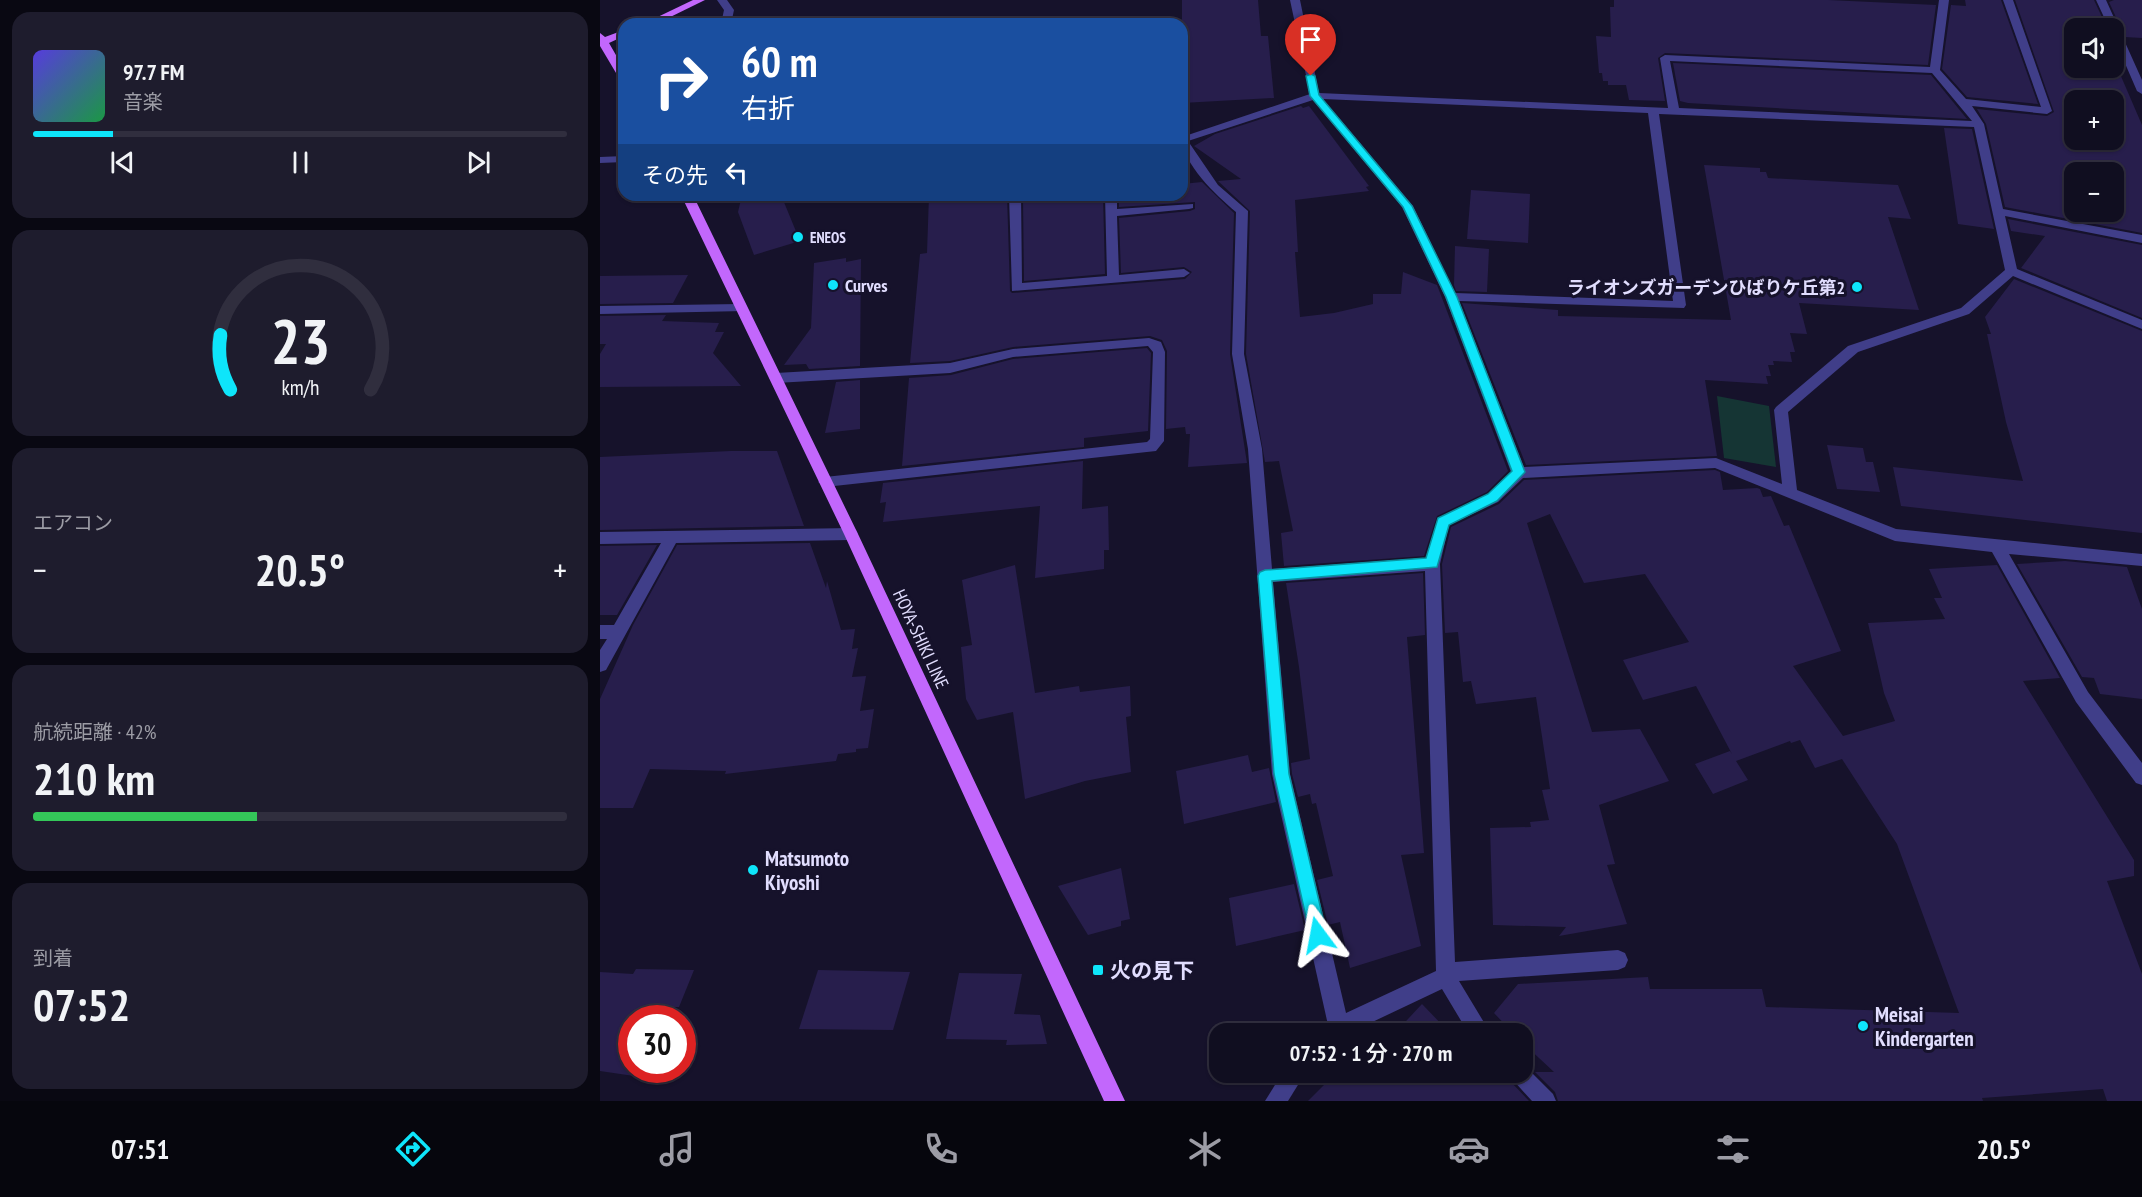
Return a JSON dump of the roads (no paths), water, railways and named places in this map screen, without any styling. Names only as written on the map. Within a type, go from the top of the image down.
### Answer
[{"type":"main road","points":[[661,18],[700,0]]},
{"type":"main road","points":[[618,35],[601,40],[618,68]]},
{"type":"main road","name":"HOYA-SHIKI LINE","points":[[690,201],[851,534],[1115,1101]]},
{"type":"street","points":[[722,0],[729,10],[727,18]]},
{"type":"street","points":[[1295,0],[1315,96],[1407,206],[1451,297],[1519,472]]},
{"type":"street","points":[[1944,0],[1935,70],[1971,111],[1979,124],[2011,271]]},
{"type":"street","points":[[1961,102],[2047,111],[2008,0]]},
{"type":"street","points":[[2100,0],[2142,91]]},
{"type":"street","points":[[1674,111],[1665,58],[1935,70]]},
{"type":"street","points":[[2129,62],[2142,65]]},
{"type":"street","points":[[1188,138],[1315,96],[1979,124]]},
{"type":"street","points":[[1451,297],[1680,305],[1653,110]]},
{"type":"street","points":[[1188,149],[1214,187],[1242,211],[1238,354],[1256,448],[1281,774],[1335,1023]]},
{"type":"street","points":[[600,160],[618,159]]},
{"type":"street","points":[[1015,201],[1016,288],[1184,273]]},
{"type":"street","points":[[1111,201],[1113,279]]},
{"type":"street","points":[[1111,213],[1189,206]]},
{"type":"street","points":[[1998,211],[2142,239]]},
{"type":"street","points":[[2011,271],[2142,325]]},
{"type":"street","points":[[1790,492],[1781,410],[1853,349],[1965,311],[2011,271]]},
{"type":"street","points":[[600,310],[741,308]]},
{"type":"street","points":[[776,378],[950,368],[1013,353],[1149,342],[1156,345],[1159,352],[1157,441],[1150,447],[825,482]]},
{"type":"street","points":[[1474,1023],[1446,977],[1432,564],[1443,522],[1493,498],[1519,472],[1716,463],[1895,535],[2142,560]]},
{"type":"street","points":[[600,538],[851,534]]},
{"type":"street","points":[[600,665],[672,537]]},
{"type":"street","points":[[1997,547],[2082,697],[2142,777]]},
{"type":"street","points":[[1265,576],[1432,564]]},
{"type":"street","points":[[600,632],[619,632]]},
{"type":"street","points":[[1351,1023],[1458,971],[1618,960]]},
{"type":"street","points":[[1275,1101],[1288,1083]]},
{"type":"street","points":[[1529,1083],[1546,1101]]},
{"type":"place","name":"ENEOS","points":[[798,237]]},
{"type":"place","name":"Curves","points":[[833,285]]},
{"type":"place","name":"ライオンズガーデンひばりケ丘第2","points":[[1857,287]]},
{"type":"place","name":"Matsumoto Kiyoshi","points":[[753,870]]},
{"type":"place","name":"火の見下","points":[[1098,970]]},
{"type":"place","name":"Meisai Kindergarten","points":[[1863,1026]]}]
